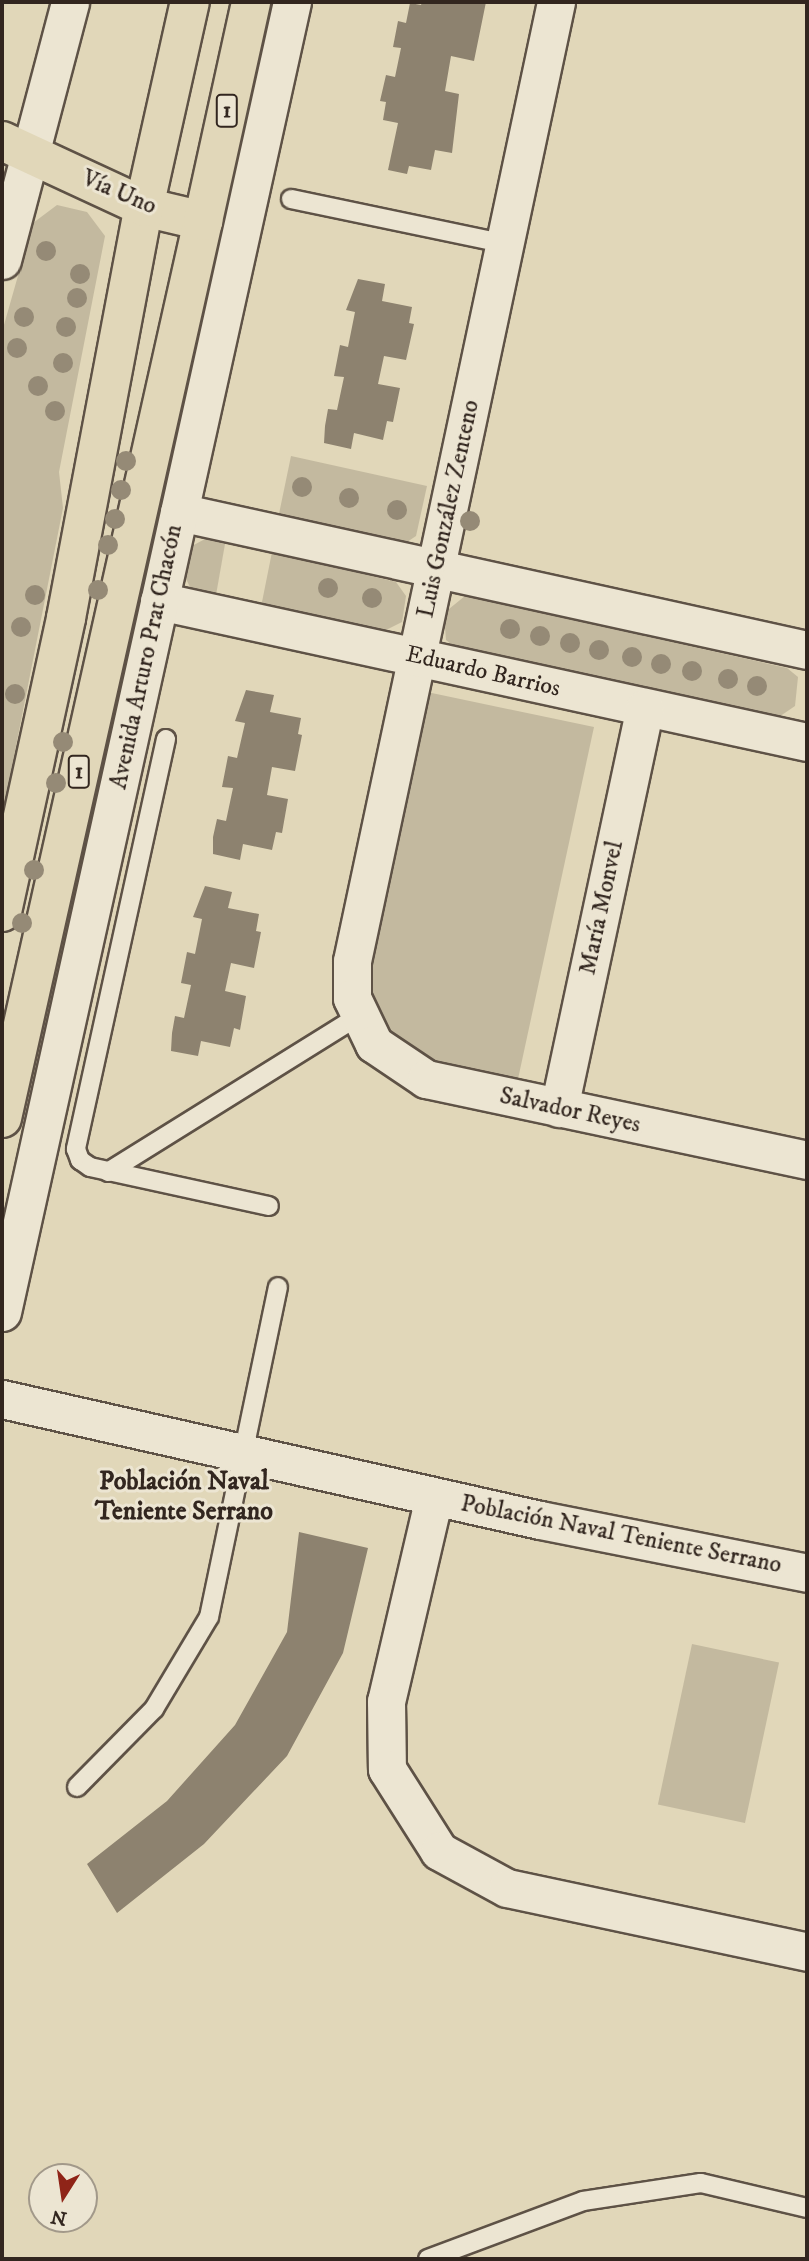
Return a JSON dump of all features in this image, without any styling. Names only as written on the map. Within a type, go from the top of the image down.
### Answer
[{"type":"main road","name":"1","points":[[2,912],[66,618],[144,207],[190,2]]},
{"type":"main road","name":"Avenida Arturo Prat Chacón","points":[[2,1118],[251,2]]},
{"type":"main road","name":"Vía Uno","points":[[15,147],[144,207],[203,221]]},
{"type":"street","points":[[2,260],[15,147],[70,2]]},
{"type":"street","name":"Avenida Arturo Prat Chacón","points":[[2,1312],[292,2]]},
{"type":"street","name":"Luis González Zenteno","points":[[358,1017],[351,980],[352,961],[508,244],[556,2]]},
{"type":"street","name":"Vía Uno","points":[[203,221],[241,229]]},
{"type":"street","points":[[179,512],[807,650]]},
{"type":"street","name":"Eduardo Barrios","points":[[159,601],[807,742]]},
{"type":"street","name":"María Monvel","points":[[559,1108],[645,708]]},
{"type":"street","name":"Salvador Reyes","points":[[358,1017],[386,1055],[426,1079],[807,1160]]},
{"type":"street","name":"Población Naval Teniente Serrano","points":[[2,1399],[434,1497],[807,1573]]},
{"type":"street","name":"Población Naval Teniente Serrano","points":[[434,1497],[386,1701],[386,1728],[387,1769],[439,1851],[507,1888],[807,1952]]},
{"type":"lane","points":[[291,199],[508,244]]},
{"type":"lane","points":[[166,739],[76,1149],[80,1160],[108,1172],[269,1206]]},
{"type":"lane","points":[[108,1172],[358,1017]]},
{"type":"lane","points":[[77,1787],[154,1709],[209,1617],[278,1287]]},
{"type":"lane","points":[[428,2259],[583,2201],[701,2183],[807,2208]]},
{"type":"shaded area","points":[[57,205],[87,212],[105,236],[59,472],[63,508],[2,817],[2,332],[33,223]]},
{"type":"shaded area","points":[[291,456],[427,486],[416,536],[407,542],[279,514]]},
{"type":"shaded area","points":[[205,539],[225,544],[216,595],[192,591],[181,569],[190,547]]},
{"type":"shaded area","points":[[272,552],[396,582],[406,596],[402,622],[380,633],[261,607]]},
{"type":"shaded area","points":[[465,596],[787,668],[798,677],[795,706],[773,721],[457,649],[446,640],[444,613]]},
{"type":"shaded area","points":[[427,692],[594,727],[518,1079],[422,1059],[390,1039],[372,1008],[368,971]]},
{"type":"shaded area","points":[[692,1644],[779,1663],[745,1823],[658,1804]]},
{"type":"building","points":[[422,2],[486,2],[474,61],[451,56],[445,91],[459,94],[452,153],[435,150],[431,170],[409,166],[407,174],[388,170],[398,123],[383,120],[386,102],[380,101],[386,75],[395,77],[401,48],[393,47],[398,21],[406,23],[410,3],[421,5]]},
{"type":"building","points":[[358,279],[385,284],[382,301],[412,307],[409,323],[414,324],[406,360],[384,356],[378,384],[400,388],[393,422],[387,421],[383,440],[354,433],[351,449],[324,443],[328,409],[337,410],[344,377],[334,376],[340,345],[348,347],[355,312],[346,310]]},
{"type":"building","points":[[246,690],[274,695],[270,712],[301,718],[298,734],[302,735],[295,771],[272,767],[267,795],[288,799],[282,833],[276,832],[272,850],[243,844],[240,860],[213,854],[213,837],[217,819],[226,821],[233,788],[222,787],[228,756],[237,758],[245,723],[235,721]]},
{"type":"building","points":[[205,886],[232,892],[228,908],[259,914],[256,931],[261,932],[254,968],[231,963],[225,991],[246,996],[240,1030],[234,1028],[230,1047],[201,1041],[198,1056],[171,1051],[175,1016],[184,1018],[191,985],[181,983],[187,952],[195,954],[202,919],[193,917]]},
{"type":"building","points":[[299,1532],[368,1548],[343,1653],[287,1756],[204,1844],[117,1913],[87,1864],[167,1801],[235,1725],[287,1632]]},
{"type":"district","name":"Población Naval Teniente Serrano","points":[[184,1497]]}]
